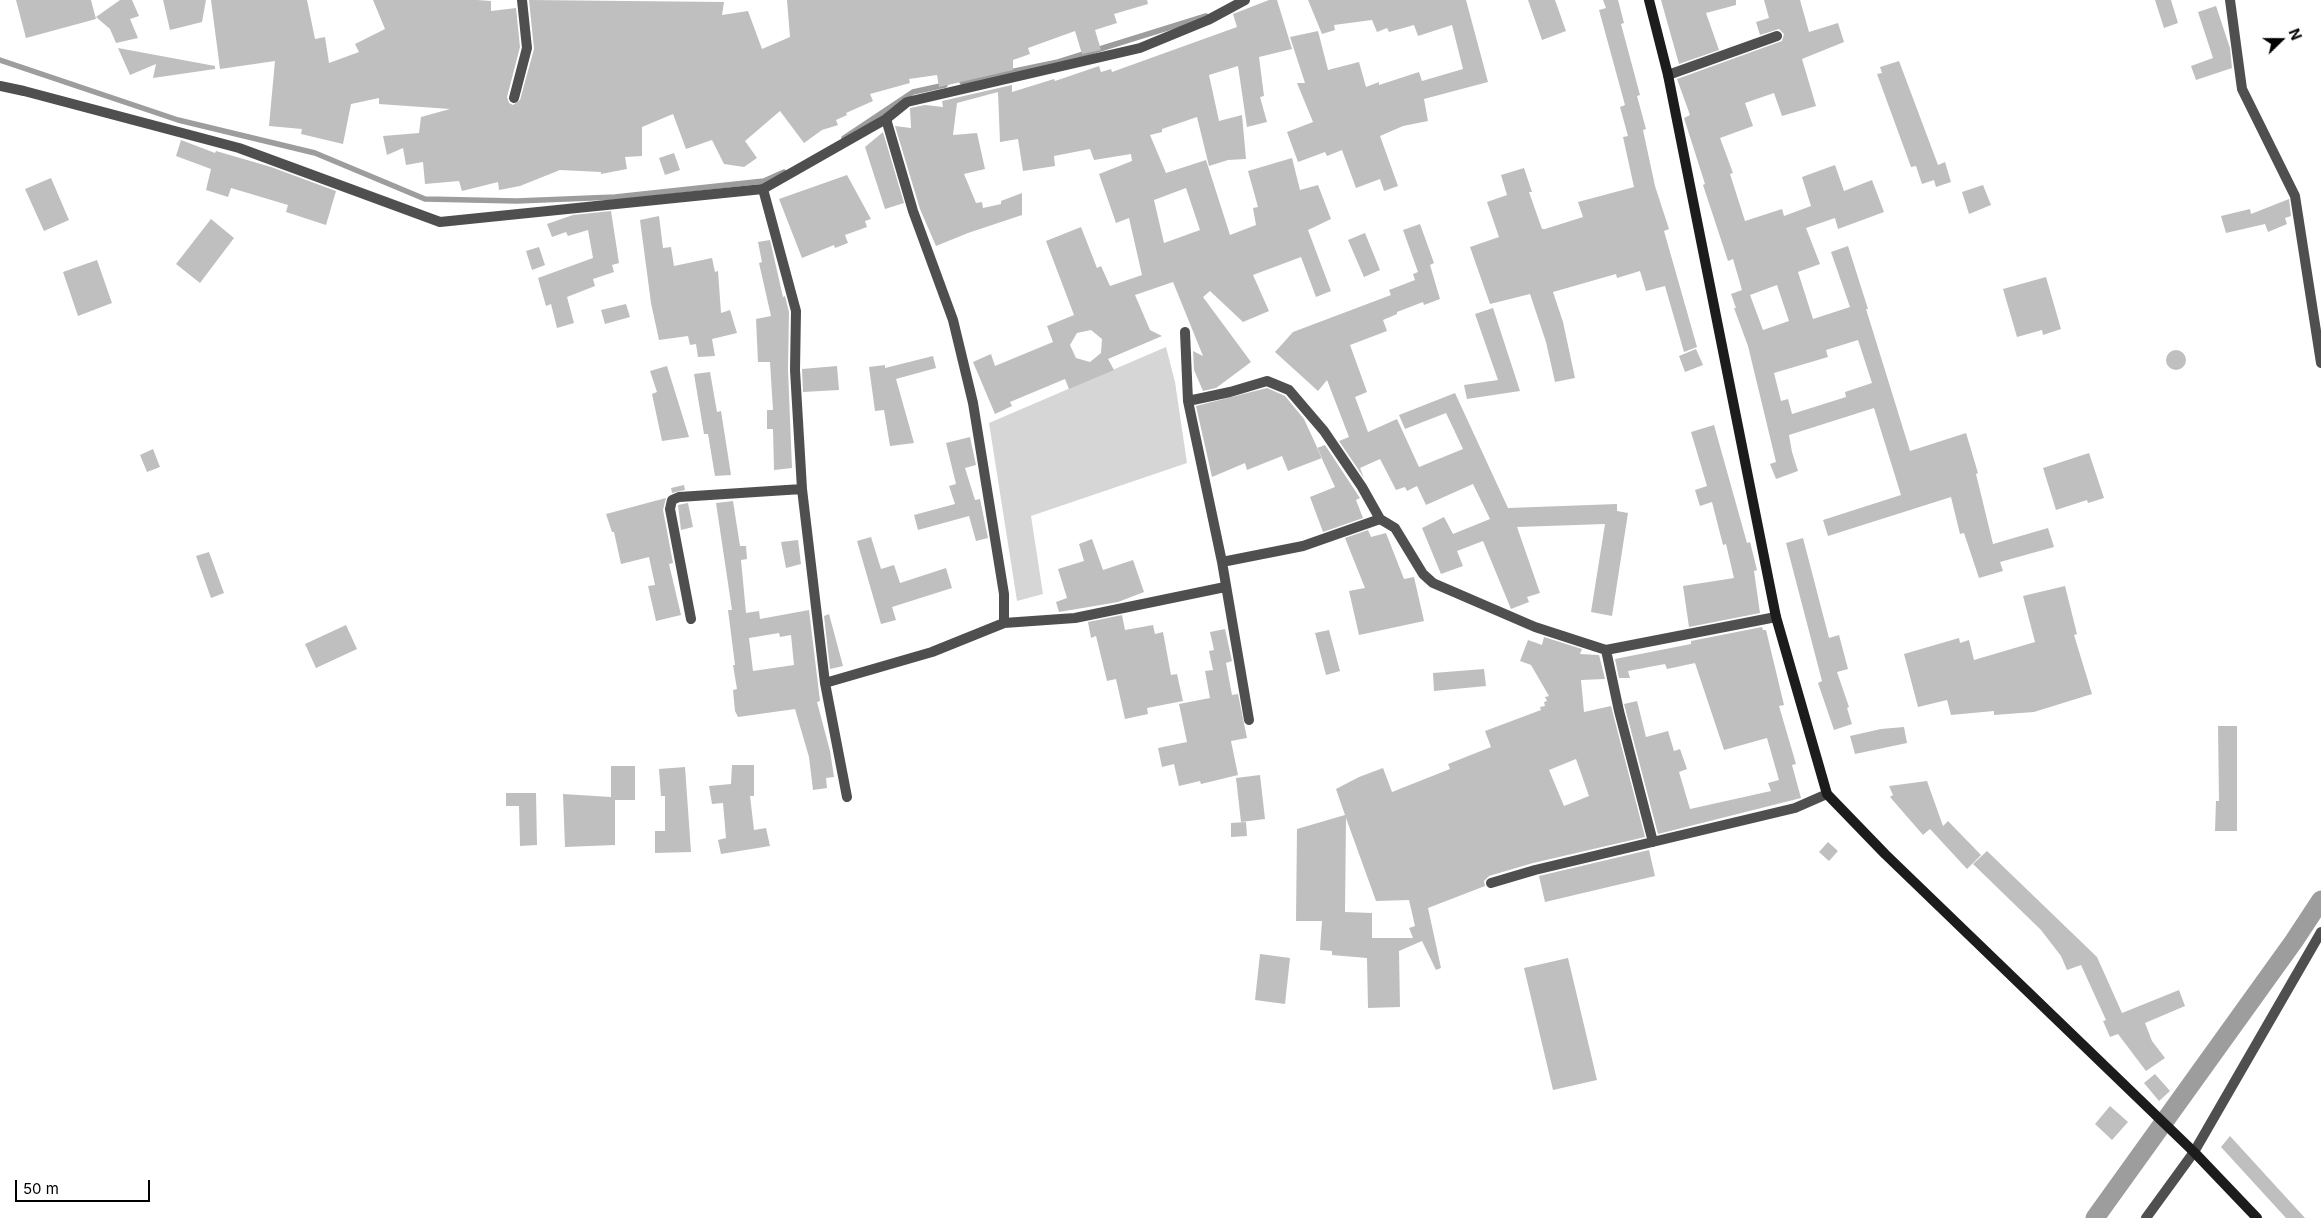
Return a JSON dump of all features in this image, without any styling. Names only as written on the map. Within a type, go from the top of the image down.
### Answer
[{"type":"main road","points":[[1649,0],[1668,75],[1776,617],[1827,794],[1892,861],[2194,1152],[2257,1218]]},
{"type":"street","points":[[514,98],[527,48],[522,0]]},
{"type":"street","points":[[0,86],[239,148],[440,222],[763,189],[886,119],[907,102],[1140,48],[1208,20],[1245,0]]},
{"type":"street","points":[[2230,0],[2242,90],[2295,196],[2321,363]]},
{"type":"street","points":[[1668,75],[1777,36]]},
{"type":"street","points":[[886,119],[913,211],[953,320],[973,403],[1004,594],[1004,623]]},
{"type":"street","points":[[763,189],[796,311],[795,370],[802,490],[825,683],[847,797]]},
{"type":"street","points":[[1185,332],[1188,401],[1222,562],[1249,720]]},
{"type":"street","points":[[1188,401],[1230,392],[1267,381],[1289,390],[1324,431],[1362,487],[1380,519],[1395,528],[1423,574],[1432,582],[1535,627],[1606,650],[1776,617]]},
{"type":"street","points":[[691,619],[670,509],[672,500],[679,497],[802,490]]},
{"type":"street","points":[[1222,562],[1303,546],[1380,519]]},
{"type":"street","points":[[825,683],[932,652],[1004,623],[1075,618],[1225,587]]},
{"type":"street","points":[[1606,650],[1653,842]]},
{"type":"street","points":[[1491,883],[1535,870],[1795,808],[1827,794]]},
{"type":"street","points":[[2146,1218],[2194,1152],[2321,932]]},
{"type":"shaded area","points":[[1166,347],[1175,382],[1187,463],[1031,516],[1043,594],[1017,601],[989,423]]},
{"type":"building","points":[[16,0],[91,0],[96,19],[26,38]]},
{"type":"building","points":[[120,0],[132,0],[139,16],[130,19],[138,38],[116,43],[110,29],[96,17]]},
{"type":"building","points":[[163,0],[206,0],[202,22],[170,30]]},
{"type":"building","points":[[211,0],[307,0],[315,39],[325,37],[329,63],[359,52],[355,44],[385,29],[373,0],[477,0],[491,1],[491,11],[516,8],[520,47],[507,97],[509,103],[513,105],[520,100],[534,49],[529,0],[724,2],[722,15],[748,11],[762,49],[790,37],[787,0],[1147,0],[1148,4],[1114,14],[1117,23],[1095,30],[1101,50],[1082,54],[1075,31],[1028,48],[1030,54],[1013,60],[1013,70],[939,87],[937,75],[909,79],[910,83],[870,94],[873,101],[846,113],[847,115],[836,120],[838,125],[822,130],[804,143],[780,111],[745,141],[757,158],[744,167],[724,164],[712,140],[686,149],[673,114],[642,127],[642,156],[625,157],[627,169],[601,174],[601,172],[560,170],[520,186],[499,190],[498,182],[462,191],[459,181],[425,184],[423,162],[406,165],[403,148],[387,155],[383,136],[419,133],[421,117],[450,109],[379,104],[379,98],[351,104],[343,144],[301,134],[302,129],[269,126],[275,61],[220,69]]},
{"type":"building","points":[[1269,0],[1277,0],[1292,49],[1259,57],[1264,96],[1260,97],[1267,122],[1247,127],[1238,66],[1209,75],[1219,121],[1242,115],[1246,159],[1228,160],[1209,166],[1197,117],[1150,135],[1166,173],[1206,160],[1230,235],[1256,225],[1253,208],[1258,207],[1248,171],[1292,158],[1300,190],[1318,185],[1331,219],[1308,230],[1331,291],[1316,297],[1301,257],[1253,275],[1269,311],[1243,322],[1210,291],[1203,297],[1251,362],[1216,388],[1203,391],[1194,370],[1193,351],[1203,356],[1173,282],[1135,295],[1150,330],[1162,336],[1108,359],[1114,370],[1069,389],[1065,379],[1010,402],[1012,406],[995,414],[973,362],[991,354],[995,366],[1053,342],[1047,326],[1074,315],[1046,241],[1081,227],[1097,268],[1101,266],[1110,286],[1142,275],[1129,218],[1116,223],[1099,174],[1132,161],[1131,154],[1094,160],[1090,149],[1054,156],[1055,166],[1023,171],[1018,139],[1000,142],[998,92],[957,103],[953,135],[977,133],[985,169],[964,174],[976,203],[982,202],[983,208],[1001,204],[1001,201],[1022,193],[1022,215],[936,246],[920,209],[895,126],[911,128],[910,108],[925,105],[943,107],[942,101],[1012,85],[1012,92],[1054,79],[1055,81],[1099,66],[1101,72],[1111,69],[1112,72],[1237,27],[1233,14]],"holes":[[[1186,188],[1200,230],[1164,243],[1154,200]],[[1091,330],[1102,339],[1101,353],[1090,362],[1076,358],[1070,345],[1077,333]]]},
{"type":"building","points":[[1308,0],[1466,0],[1488,82],[1424,99],[1428,121],[1403,126],[1380,136],[1398,186],[1384,191],[1380,179],[1356,188],[1342,150],[1327,156],[1325,152],[1298,162],[1287,132],[1313,122],[1297,83],[1305,83],[1290,37],[1318,31],[1328,70],[1359,62],[1366,87],[1379,82],[1379,85],[1419,72],[1422,81],[1463,69],[1452,25],[1418,36],[1414,25],[1389,32],[1387,28],[1377,32],[1372,20],[1334,25],[1335,30],[1322,34]]},
{"type":"building","points":[[1528,0],[1555,0],[1566,31],[1542,40]]},
{"type":"building","points":[[1603,0],[1618,0],[1624,23],[1621,24],[1640,95],[1637,96],[1646,129],[1643,130],[1655,186],[1669,229],[1664,231],[1697,347],[1684,352],[1665,286],[1646,291],[1640,271],[1617,278],[1616,274],[1553,292],[1563,322],[1575,378],[1555,382],[1546,342],[1530,294],[1490,304],[1470,247],[1499,237],[1487,202],[1507,195],[1501,175],[1524,168],[1532,192],[1529,192],[1542,229],[1583,217],[1578,202],[1634,187],[1623,137],[1628,136],[1620,107],[1625,105],[1599,10],[1606,8]]},
{"type":"building","points":[[1661,0],[1736,0],[1736,5],[1706,13],[1719,50],[1679,64]]},
{"type":"building","points":[[1764,0],[1800,0],[1809,32],[1838,23],[1844,42],[1802,59],[1816,106],[1782,116],[1774,93],[1745,103],[1753,126],[1720,138],[1733,173],[1730,174],[1745,221],[1782,209],[1784,216],[1811,206],[1802,177],[1835,165],[1844,191],[1872,180],[1884,212],[1838,229],[1835,218],[1806,228],[1820,264],[1798,272],[1813,319],[1850,307],[1831,252],[1848,246],[1910,451],[1966,433],[1978,473],[1976,474],[1993,544],[2048,528],[2054,547],[2000,562],[2003,571],[1979,578],[1964,533],[1960,534],[1951,497],[1828,536],[1823,520],[1901,495],[1874,408],[1789,435],[1798,471],[1776,479],[1770,464],[1776,462],[1748,346],[1731,294],[1742,290],[1733,259],[1728,261],[1703,185],[1705,184],[1684,118],[1690,115],[1677,79],[1782,41],[1784,34],[1779,29],[1760,35],[1756,22],[1769,18]],"holes":[[[1777,285],[1789,321],[1763,330],[1750,295]],[[1858,340],[1872,383],[1845,392],[1846,397],[1792,414],[1788,399],[1781,401],[1774,373],[1828,357],[1826,350]]]},
{"type":"building","points":[[2155,0],[2171,0],[2178,23],[2164,28]]},
{"type":"building","points":[[2216,6],[2230,48],[2232,68],[2196,80],[2191,66],[2213,58],[2198,12]]},
{"type":"building","points":[[118,48],[215,66],[215,69],[153,78],[156,64],[130,75]]},
{"type":"building","points":[[1899,61],[1938,165],[1945,162],[1951,182],[1936,187],[1934,180],[1922,184],[1916,166],[1911,167],[1877,74],[1882,73],[1880,67]]},
{"type":"building","points":[[883,132],[904,203],[885,209],[865,147]]},
{"type":"building","points":[[181,140],[215,153],[216,151],[271,167],[336,191],[326,225],[286,212],[288,205],[231,188],[228,197],[206,190],[211,169],[176,156]]},
{"type":"building","points":[[674,153],[680,170],[665,175],[659,158]]},
{"type":"building","points":[[847,175],[871,219],[865,221],[867,227],[845,235],[848,243],[835,248],[834,245],[802,258],[779,199]]},
{"type":"building","points":[[51,178],[69,220],[44,231],[25,189]]},
{"type":"building","points":[[1983,185],[1991,205],[1969,214],[1962,192]]},
{"type":"building","points":[[2289,199],[2291,216],[2285,218],[2287,224],[2268,232],[2265,224],[2226,233],[2221,216],[2250,209],[2251,214]]},
{"type":"building","points":[[611,211],[619,263],[612,265],[614,272],[593,279],[595,286],[567,297],[574,323],[557,328],[551,304],[546,306],[538,278],[593,258],[588,230],[568,236],[566,232],[552,237],[547,224],[573,215]]},
{"type":"building","points":[[659,216],[663,248],[671,247],[674,266],[712,258],[715,272],[718,271],[721,313],[730,310],[737,333],[712,339],[715,356],[698,357],[696,344],[690,345],[688,336],[659,340],[651,303],[640,220]]},
{"type":"building","points":[[211,219],[234,238],[200,283],[176,264]]},
{"type":"building","points":[[1420,224],[1434,263],[1430,265],[1440,299],[1424,305],[1423,302],[1397,312],[1397,314],[1383,320],[1387,331],[1350,345],[1367,392],[1355,397],[1368,432],[1397,419],[1419,467],[1463,449],[1446,413],[1405,429],[1399,415],[1455,393],[1508,508],[1617,504],[1617,511],[1628,513],[1612,616],[1591,612],[1605,524],[1517,527],[1540,593],[1527,597],[1529,602],[1511,609],[1483,541],[1457,551],[1463,566],[1441,574],[1422,528],[1444,517],[1453,534],[1490,519],[1473,484],[1426,505],[1417,486],[1407,491],[1405,487],[1396,490],[1380,459],[1360,468],[1364,478],[1339,441],[1349,437],[1327,380],[1318,391],[1275,352],[1293,332],[1391,295],[1389,290],[1415,280],[1413,274],[1418,272],[1403,230]]},
{"type":"building","points":[[1365,233],[1380,270],[1364,277],[1348,240]]},
{"type":"building","points":[[770,240],[783,297],[785,296],[789,312],[788,370],[792,468],[774,470],[773,429],[767,429],[767,410],[773,410],[770,362],[758,362],[756,319],[771,316],[759,263],[762,262],[758,242]]},
{"type":"building","points":[[539,247],[545,265],[532,270],[526,251]]},
{"type":"building","points":[[97,260],[112,303],[78,316],[63,272]]},
{"type":"building","points":[[2046,277],[2061,329],[2043,335],[2042,330],[2017,337],[2003,289]]},
{"type":"building","points":[[626,304],[630,317],[605,324],[601,310]]},
{"type":"building","points":[[1493,308],[1520,391],[1467,399],[1464,385],[1498,380],[1475,314]]},
{"type":"building","points":[[1696,349],[1703,365],[1685,372],[1679,356]]},
{"type":"building","points":[[2176,350],[2183,353],[2186,360],[2183,367],[2176,370],[2169,367],[2166,360],[2169,353]]},
{"type":"building","points":[[933,356],[936,368],[896,379],[914,443],[890,446],[884,410],[875,411],[869,367],[885,365],[885,368]]},
{"type":"building","points":[[667,366],[689,437],[662,441],[652,394],[657,392],[650,371]]},
{"type":"building","points":[[837,366],[839,390],[803,392],[802,369]]},
{"type":"building","points":[[710,372],[717,412],[721,411],[731,475],[715,476],[708,434],[704,434],[694,374]]},
{"type":"building","points":[[1267,388],[1285,396],[1304,419],[1322,458],[1288,471],[1282,456],[1247,470],[1245,463],[1212,477],[1196,406]]},
{"type":"building","points":[[1714,425],[1747,543],[1750,542],[1757,570],[1754,571],[1760,613],[1689,627],[1683,586],[1734,578],[1726,544],[1723,545],[1712,502],[1700,506],[1695,490],[1707,486],[1691,432]]},
{"type":"building","points":[[970,437],[976,465],[965,468],[975,500],[980,499],[988,538],[976,541],[969,516],[918,530],[914,515],[955,504],[949,486],[956,484],[946,443]]},
{"type":"building","points":[[1325,445],[1360,498],[1356,500],[1363,518],[1323,532],[1310,497],[1335,487],[1317,448]]},
{"type":"building","points":[[153,449],[160,467],[147,472],[140,455]]},
{"type":"building","points":[[2089,453],[2104,498],[2088,503],[2087,500],[2056,510],[2043,468]]},
{"type":"building","points":[[684,485],[685,490],[672,493],[671,488]]},
{"type":"building","points":[[666,498],[663,510],[673,563],[669,564],[681,615],[656,621],[648,586],[655,585],[649,557],[621,564],[614,532],[612,532],[606,514]]},
{"type":"building","points":[[733,501],[740,546],[746,546],[747,559],[741,560],[746,613],[759,611],[760,619],[809,610],[820,701],[817,702],[830,751],[834,777],[826,778],[827,788],[813,790],[809,757],[795,709],[738,717],[735,711],[733,690],[737,689],[728,610],[732,610],[716,503]],"holes":[[[779,633],[780,637],[791,635],[794,665],[753,671],[749,638]]]},
{"type":"building","points":[[688,503],[693,527],[681,530],[678,505]]},
{"type":"building","points":[[1368,530],[1371,537],[1386,533],[1404,579],[1414,577],[1424,621],[1359,635],[1349,591],[1365,588],[1345,538]]},
{"type":"building","points":[[871,537],[881,569],[894,565],[900,583],[946,568],[952,588],[892,607],[896,620],[881,624],[857,541]]},
{"type":"building","points":[[1803,538],[1829,638],[1839,635],[1848,669],[1837,672],[1849,707],[1847,708],[1852,724],[1834,730],[1818,683],[1822,681],[1786,543]]},
{"type":"building","points":[[1092,539],[1103,570],[1133,560],[1144,592],[1118,602],[1059,612],[1056,602],[1067,598],[1058,569],[1084,561],[1079,544]]},
{"type":"building","points":[[798,540],[801,564],[786,568],[781,542]]},
{"type":"building","points":[[209,552],[224,593],[211,598],[196,556]]},
{"type":"building","points":[[2065,586],[2077,634],[2074,635],[2092,694],[2034,712],[1994,715],[1994,711],[1951,715],[1947,700],[1918,707],[1904,654],[1959,638],[1960,643],[1969,640],[1974,660],[2035,642],[2023,596]]},
{"type":"building","points":[[829,614],[843,666],[830,669],[824,616]]},
{"type":"building","points":[[1122,615],[1125,630],[1153,625],[1155,634],[1163,632],[1171,675],[1177,674],[1183,701],[1147,708],[1148,714],[1125,719],[1116,679],[1107,681],[1096,636],[1091,638],[1088,622]]},
{"type":"building","points":[[346,625],[357,649],[316,668],[305,644]]},
{"type":"building","points":[[1762,627],[1763,630],[1766,630],[1784,705],[1779,706],[1796,764],[1792,765],[1801,798],[1658,834],[1624,704],[1637,701],[1646,737],[1668,731],[1674,751],[1680,749],[1687,769],[1679,772],[1690,809],[1771,791],[1768,783],[1779,780],[1767,738],[1724,750],[1695,663],[1667,669],[1665,664],[1628,671],[1630,678],[1619,678],[1615,659],[1691,644],[1691,641]]},
{"type":"building","points":[[1225,629],[1232,661],[1226,663],[1232,695],[1238,694],[1247,738],[1231,741],[1238,775],[1201,784],[1200,781],[1179,786],[1174,764],[1162,767],[1158,748],[1187,742],[1179,704],[1210,698],[1205,671],[1213,670],[1209,651],[1214,650],[1210,632]]},
{"type":"building","points":[[1329,630],[1340,671],[1326,675],[1315,633]]},
{"type":"building","points":[[1544,637],[1582,649],[1580,654],[1599,655],[1605,679],[1581,680],[1584,712],[1611,706],[1645,837],[1533,863],[1489,876],[1484,881],[1485,886],[1428,908],[1441,968],[1436,970],[1422,941],[1399,951],[1400,1007],[1368,1008],[1367,958],[1332,955],[1332,951],[1320,950],[1322,921],[1296,921],[1297,829],[1345,815],[1336,789],[1359,777],[1383,768],[1392,792],[1450,769],[1448,764],[1491,747],[1485,731],[1541,710],[1540,707],[1545,706],[1544,702],[1547,701],[1545,697],[1549,696],[1531,665],[1520,661],[1528,640],[1542,645]],"holes":[[[1576,759],[1589,796],[1564,806],[1549,770]],[[1346,818],[1376,901],[1409,900],[1415,926],[1409,928],[1413,938],[1372,938],[1372,913],[1345,912]]]},
{"type":"building","points":[[1484,669],[1486,686],[1434,691],[1433,673]]},
{"type":"building","points":[[2218,726],[2237,726],[2237,831],[2215,831],[2216,801],[2219,801]]},
{"type":"building","points":[[1904,727],[1907,743],[1855,754],[1850,736],[1881,729]]},
{"type":"building","points":[[732,765],[754,765],[754,796],[750,796],[754,830],[766,828],[770,846],[721,854],[718,840],[726,838],[723,803],[712,804],[709,786],[731,784]]},
{"type":"building","points":[[611,766],[635,766],[635,800],[615,800],[615,845],[565,847],[563,794],[611,797]]},
{"type":"building","points":[[685,767],[691,852],[655,853],[655,831],[665,831],[665,796],[661,796],[659,769]]},
{"type":"building","points":[[1260,775],[1265,819],[1241,822],[1236,778]]},
{"type":"building","points":[[1927,781],[1943,826],[1948,821],[1981,855],[1967,869],[1930,829],[1923,835],[1890,797],[1893,795],[1889,786]]},
{"type":"building","points":[[506,793],[536,793],[537,845],[520,846],[519,806],[506,806]]},
{"type":"building","points":[[1246,822],[1247,836],[1231,837],[1231,823]]},
{"type":"building","points":[[1828,842],[1838,851],[1829,861],[1819,852]]},
{"type":"building","points":[[1649,850],[1655,876],[1545,902],[1539,876]]},
{"type":"building","points":[[1987,851],[2097,957],[2122,1013],[2179,990],[2185,1006],[2145,1023],[2152,1041],[2165,1058],[2146,1071],[2118,1034],[2110,1037],[2103,1021],[2106,1020],[2081,965],[2067,970],[2061,956],[2041,930],[1973,864]]},
{"type":"building","points":[[1260,954],[1290,958],[1285,1004],[1255,1000]]},
{"type":"building","points":[[1568,958],[1597,1080],[1553,1090],[1524,968]]},
{"type":"building","points":[[2155,1074],[2170,1091],[2159,1101],[2144,1083]]},
{"type":"building","points":[[2110,1106],[2128,1122],[2112,1140],[2095,1124]]},
{"type":"building","points":[[2230,1136],[2305,1218],[2286,1218],[2221,1147]]},
{"type":"waterway","points":[[962,82],[1058,62],[1206,16]]},
{"type":"waterway","points":[[0,60],[178,120],[315,153],[425,199],[517,201],[615,197],[764,181],[784,172]]},
{"type":"waterway","points":[[844,138],[913,92],[945,85]]},
{"type":"waterway","points":[[2095,1218],[2294,941],[2321,900]]}]
